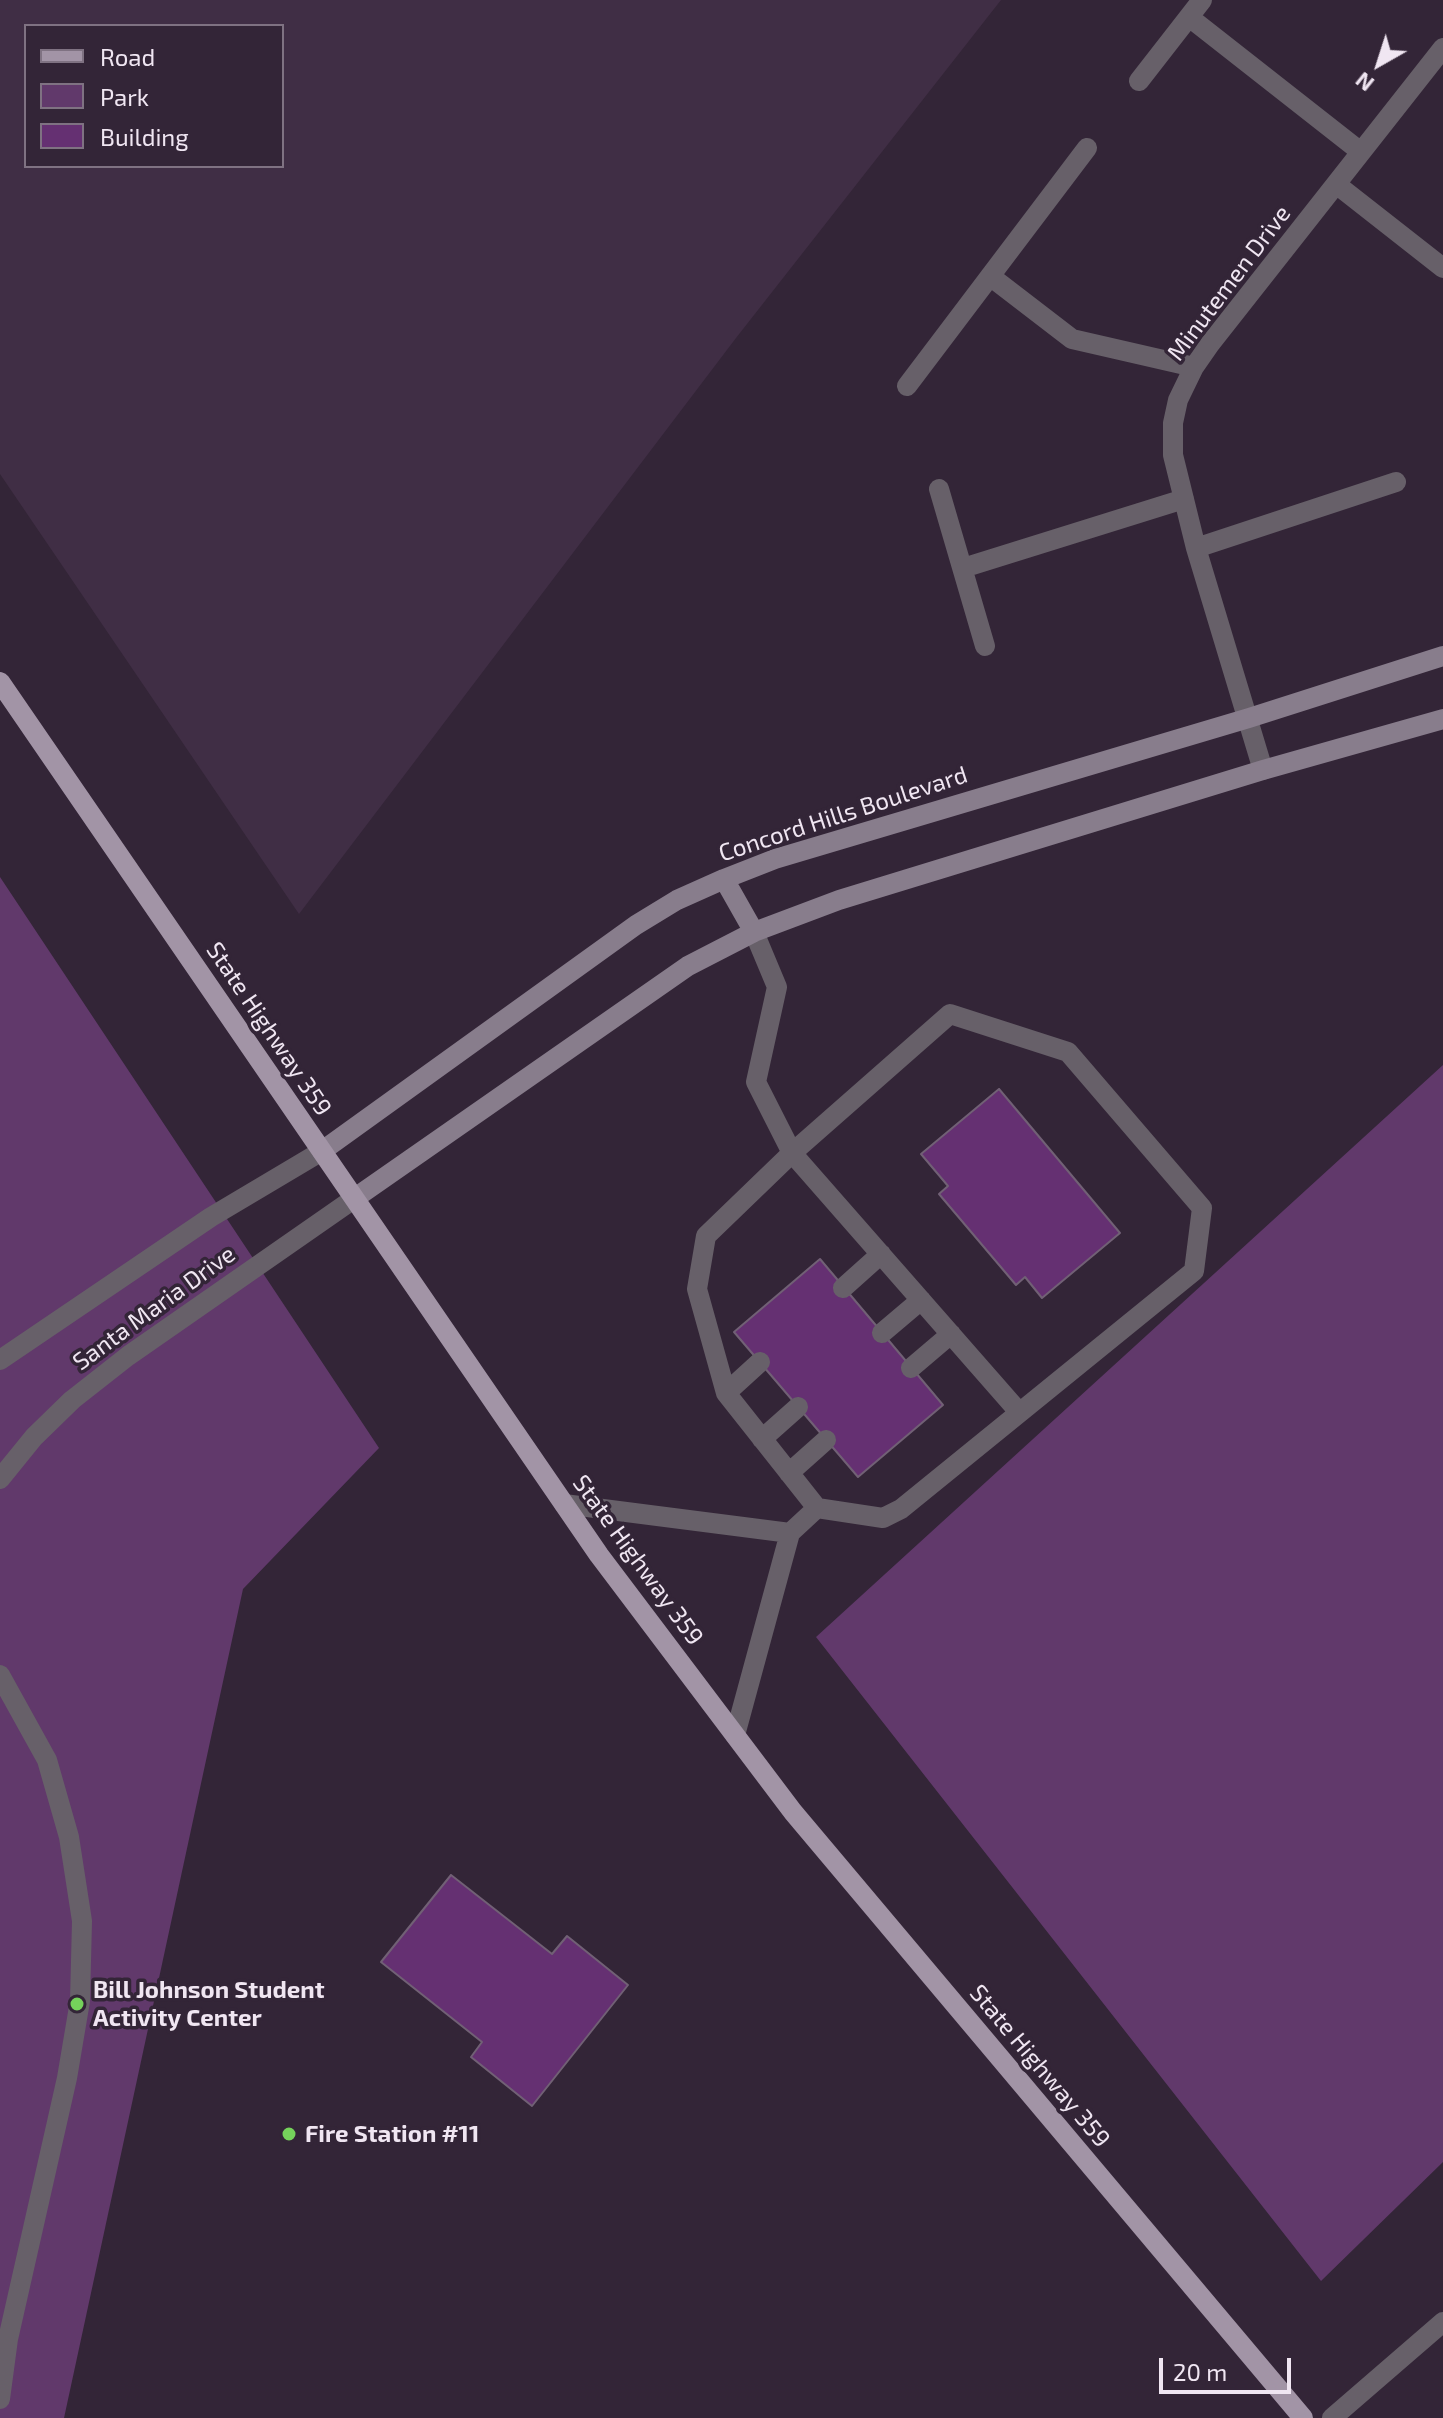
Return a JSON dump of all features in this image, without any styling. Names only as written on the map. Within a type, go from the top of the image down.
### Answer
[{"type":"main road","name":"State Highway 359","points":[[0,682],[599,1555],[793,1812],[1303,2418]]},
{"type":"street","points":[[1139,81],[1202,0]]},
{"type":"street","points":[[1189,17],[1361,152]]},
{"type":"street","name":"Minutemen Drive","points":[[1263,770],[1196,548],[1173,455],[1173,423],[1178,400],[1194,367],[1443,48]]},
{"type":"street","points":[[907,386],[1087,148]]},
{"type":"street","points":[[1336,184],[1443,268]]},
{"type":"street","points":[[990,276],[1072,339],[1194,367]]},
{"type":"street","points":[[1196,548],[1396,482]]},
{"type":"street","points":[[939,489],[985,646]]},
{"type":"street","points":[[963,568],[1184,499]]},
{"type":"street","name":"Concord Hills Boulevard","points":[[322,1151],[636,925],[677,900],[724,879],[775,859],[1249,718],[1443,656]]},
{"type":"street","points":[[355,1198],[688,966],[754,932],[839,900],[1263,770],[1443,719]]},
{"type":"street","points":[[724,879],[754,932],[777,987],[756,1082],[792,1153],[1019,1412]]},
{"type":"street","points":[[950,1014],[1068,1052],[1202,1208],[1194,1271],[901,1509],[883,1518],[817,1508],[726,1393],[697,1289],[706,1236],[792,1153],[950,1014]]},
{"type":"street","name":"Santa Maria Drive","points":[[0,1360],[211,1217],[322,1151]]},
{"type":"street","name":"Santa Maria Drive","points":[[0,1479],[53,1419],[128,1356],[355,1198]]},
{"type":"street","points":[[843,1288],[881,1254]]},
{"type":"street","points":[[882,1333],[921,1300]]},
{"type":"street","points":[[911,1368],[951,1334]]},
{"type":"street","points":[[726,1393],[760,1362]]},
{"type":"street","points":[[762,1439],[798,1407]]},
{"type":"street","points":[[789,1473],[826,1440]]},
{"type":"street","points":[[564,1504],[790,1533]]},
{"type":"street","points":[[735,1735],[790,1533],[817,1508]]},
{"type":"street","points":[[0,1675],[47,1760],[69,1837],[82,1921],[80,2001],[67,2078],[9,2292],[8,2339],[0,2399]]},
{"type":"street","points":[[1332,2418],[1443,2322]]},
{"type":"shaded area","points":[[0,0],[1001,0],[736,338],[299,914],[0,474]]},
{"type":"green space","name":"Bill Johnson Student Activity Center","points":[[0,877],[379,1448],[243,1589],[64,2418],[0,2418]]},
{"type":"green space","points":[[1443,1065],[1443,2162],[1321,2281],[816,1637]]},
{"type":"building","points":[[999,1089],[1120,1233],[1042,1298],[1025,1277],[1016,1285],[939,1194],[948,1186],[921,1154]]},
{"type":"building","points":[[820,1259],[943,1405],[858,1477],[734,1332]]},
{"type":"building","points":[[451,1875],[552,1954],[567,1936],[628,1985],[532,2106],[471,2057],[482,2042],[381,1962]]},
{"type":"place","name":"Bill Johnson Student Activity Center","points":[[77,2004]]},
{"type":"place","name":"Fire Station #11","points":[[289,2134]]}]
